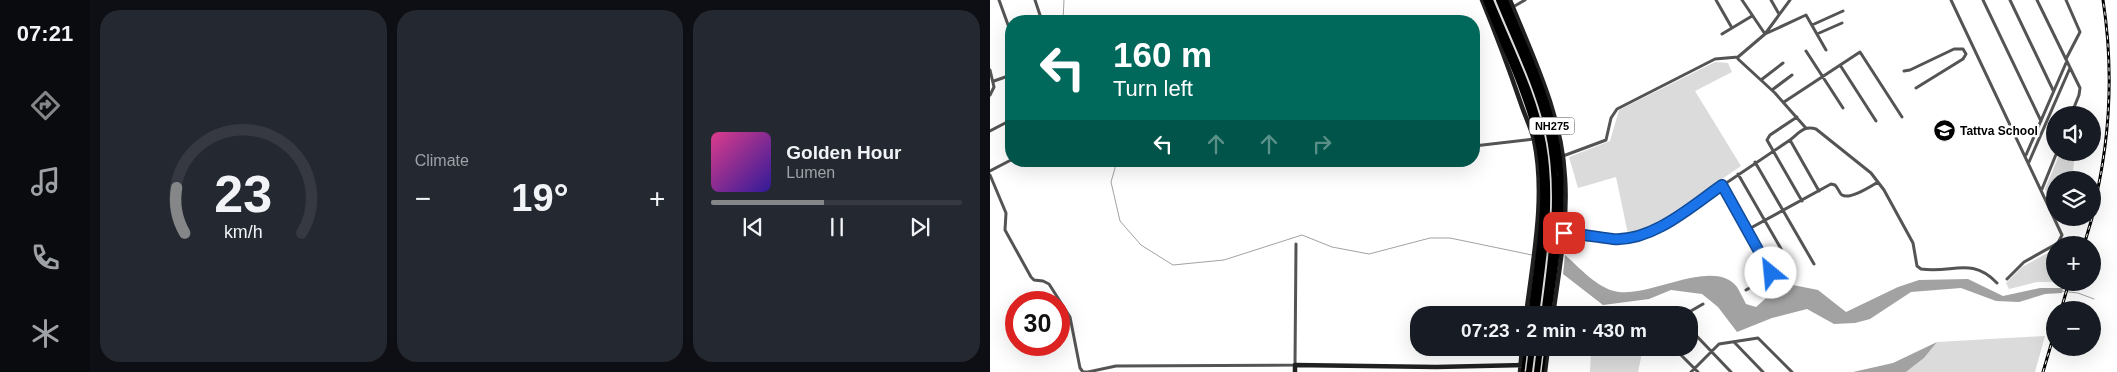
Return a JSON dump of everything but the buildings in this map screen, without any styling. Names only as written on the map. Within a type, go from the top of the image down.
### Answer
[{"type":"highway","name":"NH275","points":[[1486,0],[1526,102],[1535,139],[1544,197],[1532,306]]},
{"type":"highway","name":"NH275","points":[[1490,0],[1531,100],[1544,154],[1548,205],[1537,306]]},
{"type":"highway","name":"NH275","points":[[1499,0],[1536,92],[1550,141],[1556,199],[1556,262],[1546,306]]},
{"type":"highway","name":"NH275","points":[[1505,0],[1544,101],[1558,158],[1560,204],[1556,262],[1549,306]]},
{"type":"highway","points":[[1525,369],[1526,356]]},
{"type":"highway","points":[[1525,369],[1529,356]]},
{"type":"highway","points":[[1541,356],[1542,370]]},
{"type":"highway","points":[[1542,370],[1543,356]]},
{"type":"street","points":[[999,0],[1005,16]]},
{"type":"street","points":[[1035,0],[1040,15]]},
{"type":"street","name":"NH275","points":[[1482,0],[1535,139]]},
{"type":"street","name":"NH275","points":[[1510,0],[1540,71],[1559,133],[1563,156],[1565,178],[1564,233],[1556,262],[1554,306]]},
{"type":"street","points":[[1513,7],[1525,0]]},
{"type":"street","points":[[1716,0],[1732,28]]},
{"type":"street","points":[[1742,0],[1765,34]]},
{"type":"street","points":[[1771,0],[1779,14]]},
{"type":"street","points":[[1765,34],[1790,0]]},
{"type":"street","points":[[1951,0],[2061,231],[2062,238],[2058,243],[2024,262],[2007,279]]},
{"type":"street","points":[[1983,0],[2040,121]]},
{"type":"street","points":[[2010,0],[2053,91]]},
{"type":"street","points":[[2037,0],[2080,90],[2075,106]]},
{"type":"street","points":[[2026,155],[2080,32],[2066,0]]},
{"type":"street","points":[[1812,25],[1843,11]]},
{"type":"street","points":[[1563,156],[1606,140],[1611,118],[1617,109],[1715,59],[1738,56],[1765,34],[1806,15],[1826,50]]},
{"type":"street","points":[[1722,34],[1752,16]]},
{"type":"street","points":[[1817,34],[1842,23]]},
{"type":"street","points":[[1904,71],[1910,70],[1954,49],[1963,49],[1966,54],[1964,59],[1916,88]]},
{"type":"street","points":[[1806,51],[1843,108]]},
{"type":"street","points":[[1784,102],[1858,52],[1862,54],[1902,117]]},
{"type":"street","points":[[1738,56],[1742,63],[1784,102],[1805,127]]},
{"type":"street","points":[[1760,80],[1783,63]]},
{"type":"street","points":[[1840,65],[1876,121]]},
{"type":"street","points":[[2029,163],[2070,68]]},
{"type":"street","points":[[990,70],[994,81],[994,87],[990,96]]},
{"type":"street","points":[[1772,90],[1792,75]]},
{"type":"street","points":[[994,81],[1005,77]]},
{"type":"street","points":[[1797,117],[1768,137],[1802,200]]},
{"type":"street","points":[[990,132],[1005,123]]},
{"type":"street","points":[[1564,233],[1614,239],[1649,232],[1661,227],[1790,140],[1805,127],[1816,128],[1871,173],[1878,182],[1888,196],[1913,243],[1917,266],[1921,270],[1973,267],[1989,274],[1997,283]]},
{"type":"street","points":[[1480,145],[1535,139]]},
{"type":"street","points":[[1790,140],[1820,191]]},
{"type":"street","points":[[2042,190],[2053,161]]},
{"type":"street","points":[[1755,162],[1814,264]]},
{"type":"street","points":[[990,172],[1005,163]]},
{"type":"street","points":[[1738,174],[1784,254]]},
{"type":"street","points":[[990,175],[1006,213],[1004,226],[1006,232],[1031,277],[1034,280],[1044,281],[1049,284],[1066,310],[1072,326],[1080,368],[1083,372],[1116,366],[1436,367],[1542,370],[1546,356]]},
{"type":"street","points":[[1747,230],[1834,184],[1841,194],[1846,197],[1862,192],[1878,182]]},
{"type":"street","points":[[1722,185],[1771,273],[1770,276],[1746,290]]},
{"type":"street","points":[[1295,372],[1296,244]]},
{"type":"street","name":"NH275","points":[[1528,306],[1536,256]]},
{"type":"street","points":[[1698,307],[1703,304]]},
{"type":"street","points":[[1698,337],[1731,372]]},
{"type":"street","points":[[1691,372],[1719,344],[1758,338],[1792,372]]},
{"type":"street","points":[[1734,342],[1763,372]]},
{"type":"street","points":[[1523,356],[1525,369]]},
{"type":"street","points":[[1682,356],[1698,372]]},
{"type":"street","points":[[1520,372],[1525,369]]},
{"type":"shaded area","points":[[1715,62],[1728,63],[1732,72],[1695,91],[1741,166],[1651,227],[1628,234],[1616,177],[1578,188],[1569,157],[1610,141],[1619,110]]},
{"type":"shaded area","points":[[2057,161],[2074,161],[2073,171],[2052,171]]},
{"type":"shaded area","points":[[2046,254],[2046,282],[2037,282],[2009,289],[2006,283],[2022,267]]},
{"type":"shaded area","points":[[1565,255],[1594,281],[1614,291],[1644,290],[1696,277],[1712,276],[1726,279],[1737,287],[1746,304],[1756,307],[1783,283],[1818,290],[1846,312],[1898,287],[1919,280],[1968,279],[2003,296],[2040,288],[2046,288],[2046,291],[2062,291],[2062,293],[2045,294],[2019,302],[1996,301],[1961,288],[1911,292],[1870,319],[1855,323],[1834,324],[1807,309],[1772,318],[1737,332],[1718,307],[1702,294],[1671,290],[1649,299],[1603,305],[1563,274]]},
{"type":"shaded area","points":[[2045,336],[2035,372],[1906,372],[1924,358],[1937,342]]},
{"type":"shaded area","points":[[1937,342],[1924,358],[1906,372],[1853,372],[1893,363]]},
{"type":"shaded area","points":[[1591,356],[1641,356],[1638,372],[1590,372]]},
{"type":"waterway","points":[[1063,15],[1064,0]]},
{"type":"waterway","points":[[1115,167],[1111,182],[1120,221],[1141,245],[1173,265],[1224,260],[1302,235],[1332,247],[1369,254],[1430,238],[1450,238],[1532,255]]},
{"type":"waterway","points":[[2061,291],[2078,293],[2094,299]]},
{"type":"railway","points":[[2101,172],[2106,134],[2109,80],[2103,0]]},
{"type":"railway","points":[[2087,236],[2090,226]]},
{"type":"railway","points":[[2064,301],[2066,291]]},
{"type":"railway","points":[[2043,372],[2048,356]]},
{"type":"place","name":"Tattva School","points":[[1944,131]]},
{"type":"route","points":[[1564,233],[1614,239],[1649,232],[1661,227],[1722,185],[1771,273]]}]
